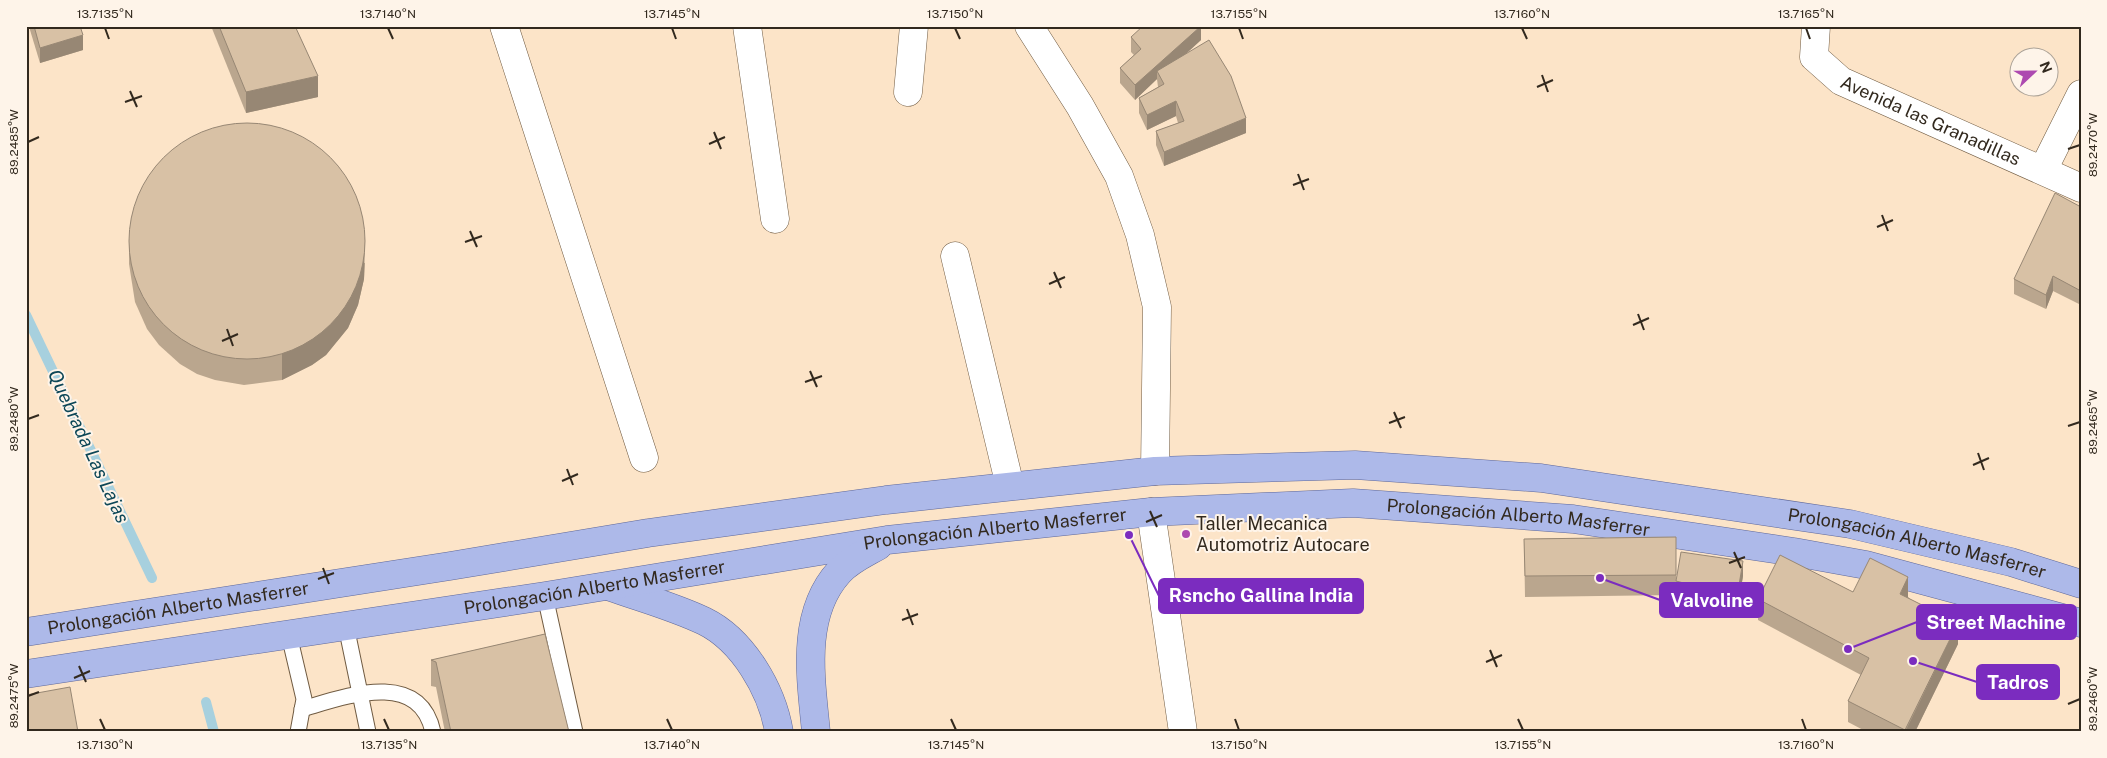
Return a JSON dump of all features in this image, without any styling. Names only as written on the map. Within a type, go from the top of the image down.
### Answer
[{"type":"main road","name":"Prolongación Alberto Masferrer","points":[[26,632],[648,533],[886,500],[1155,471],[1355,465],[1541,478],[1850,524],[2011,562],[2081,584]]},
{"type":"main road","name":"Prolongación Alberto Masferrer","points":[[26,674],[545,596],[887,540],[1151,512],[1353,503],[1573,519],[1794,552],[1866,565],[2081,623]]},
{"type":"main road","points":[[816,732],[812,692],[811,633],[818,605],[839,572],[854,560],[887,540]]},
{"type":"main road","points":[[607,586],[684,612],[706,622],[720,632],[746,657],[758,674],[767,690],[779,732]]},
{"type":"street","points":[[504,26],[644,458]]},
{"type":"street","points":[[747,26],[776,218]]},
{"type":"street","points":[[908,92],[914,26]]},
{"type":"street","points":[[1029,26],[1080,106],[1119,176],[1140,235],[1157,307],[1155,471]]},
{"type":"street","name":"Avenida las Granadillas","points":[[1816,26],[1814,57],[1841,81],[2081,188]]},
{"type":"street","points":[[2043,170],[2081,94]]},
{"type":"street","points":[[955,256],[1010,486]]},
{"type":"street","points":[[1151,512],[1183,732]]},
{"type":"lane","points":[[545,596],[575,732]]},
{"type":"lane","points":[[346,626],[368,732]]},
{"type":"lane","points":[[289,635],[304,699],[298,732]]},
{"type":"lane","points":[[302,709],[361,693],[399,693],[410,697],[420,705],[431,722],[433,732]]},
{"type":"building","points":[[34,26],[80,26],[83,35],[40,48]]},
{"type":"building","points":[[219,26],[295,26],[318,76],[246,92]]},
{"type":"building","points":[[1143,26],[1201,26],[1135,85],[1120,68],[1141,49],[1131,37]]},
{"type":"building","points":[[1209,40],[1231,76],[1246,118],[1164,152],[1156,131],[1184,121],[1176,101],[1147,115],[1139,98],[1164,84],[1157,71]]},
{"type":"building","points":[[247,123],[281,128],[292,132],[322,150],[338,166],[351,186],[360,207],[365,241],[360,275],[356,286],[338,316],[322,332],[302,345],[281,354],[247,359],[213,354],[202,350],[172,332],[156,316],[143,296],[134,275],[129,241],[134,207],[138,196],[156,166],[172,150],[192,137],[213,128]]},
{"type":"building","points":[[2055,193],[2081,207],[2081,291],[2053,276],[2046,295],[2014,279]]},
{"type":"building","points":[[1676,537],[1676,575],[1525,576],[1524,539]]},
{"type":"building","points":[[1681,552],[1743,561],[1737,597],[1676,581]]},
{"type":"building","points":[[1780,555],[1853,592],[1870,558],[1908,577],[1900,594],[1958,623],[1905,730],[1848,701],[1869,658],[1758,599]]},
{"type":"building","points":[[545,634],[569,732],[451,732],[436,662],[431,660]]},
{"type":"building","points":[[70,687],[78,732],[26,732],[26,695]]},
{"type":"waterway","name":"Quebrada Las Lajas","points":[[26,315],[152,578]]},
{"type":"waterway","name":"Quebrada Las Lajas","points":[[206,702],[214,732]]},
{"type":"place","name":"Taller Mecanica Automotriz Autocare","points":[[1186,534]]},
{"type":"place","name":"Rsncho Gallina India","points":[[1129,535]]},
{"type":"place","name":"Valvoline","points":[[1600,578]]},
{"type":"place","name":"Street Machine","points":[[1848,649]]},
{"type":"place","name":"Tadros","points":[[1913,661]]}]
